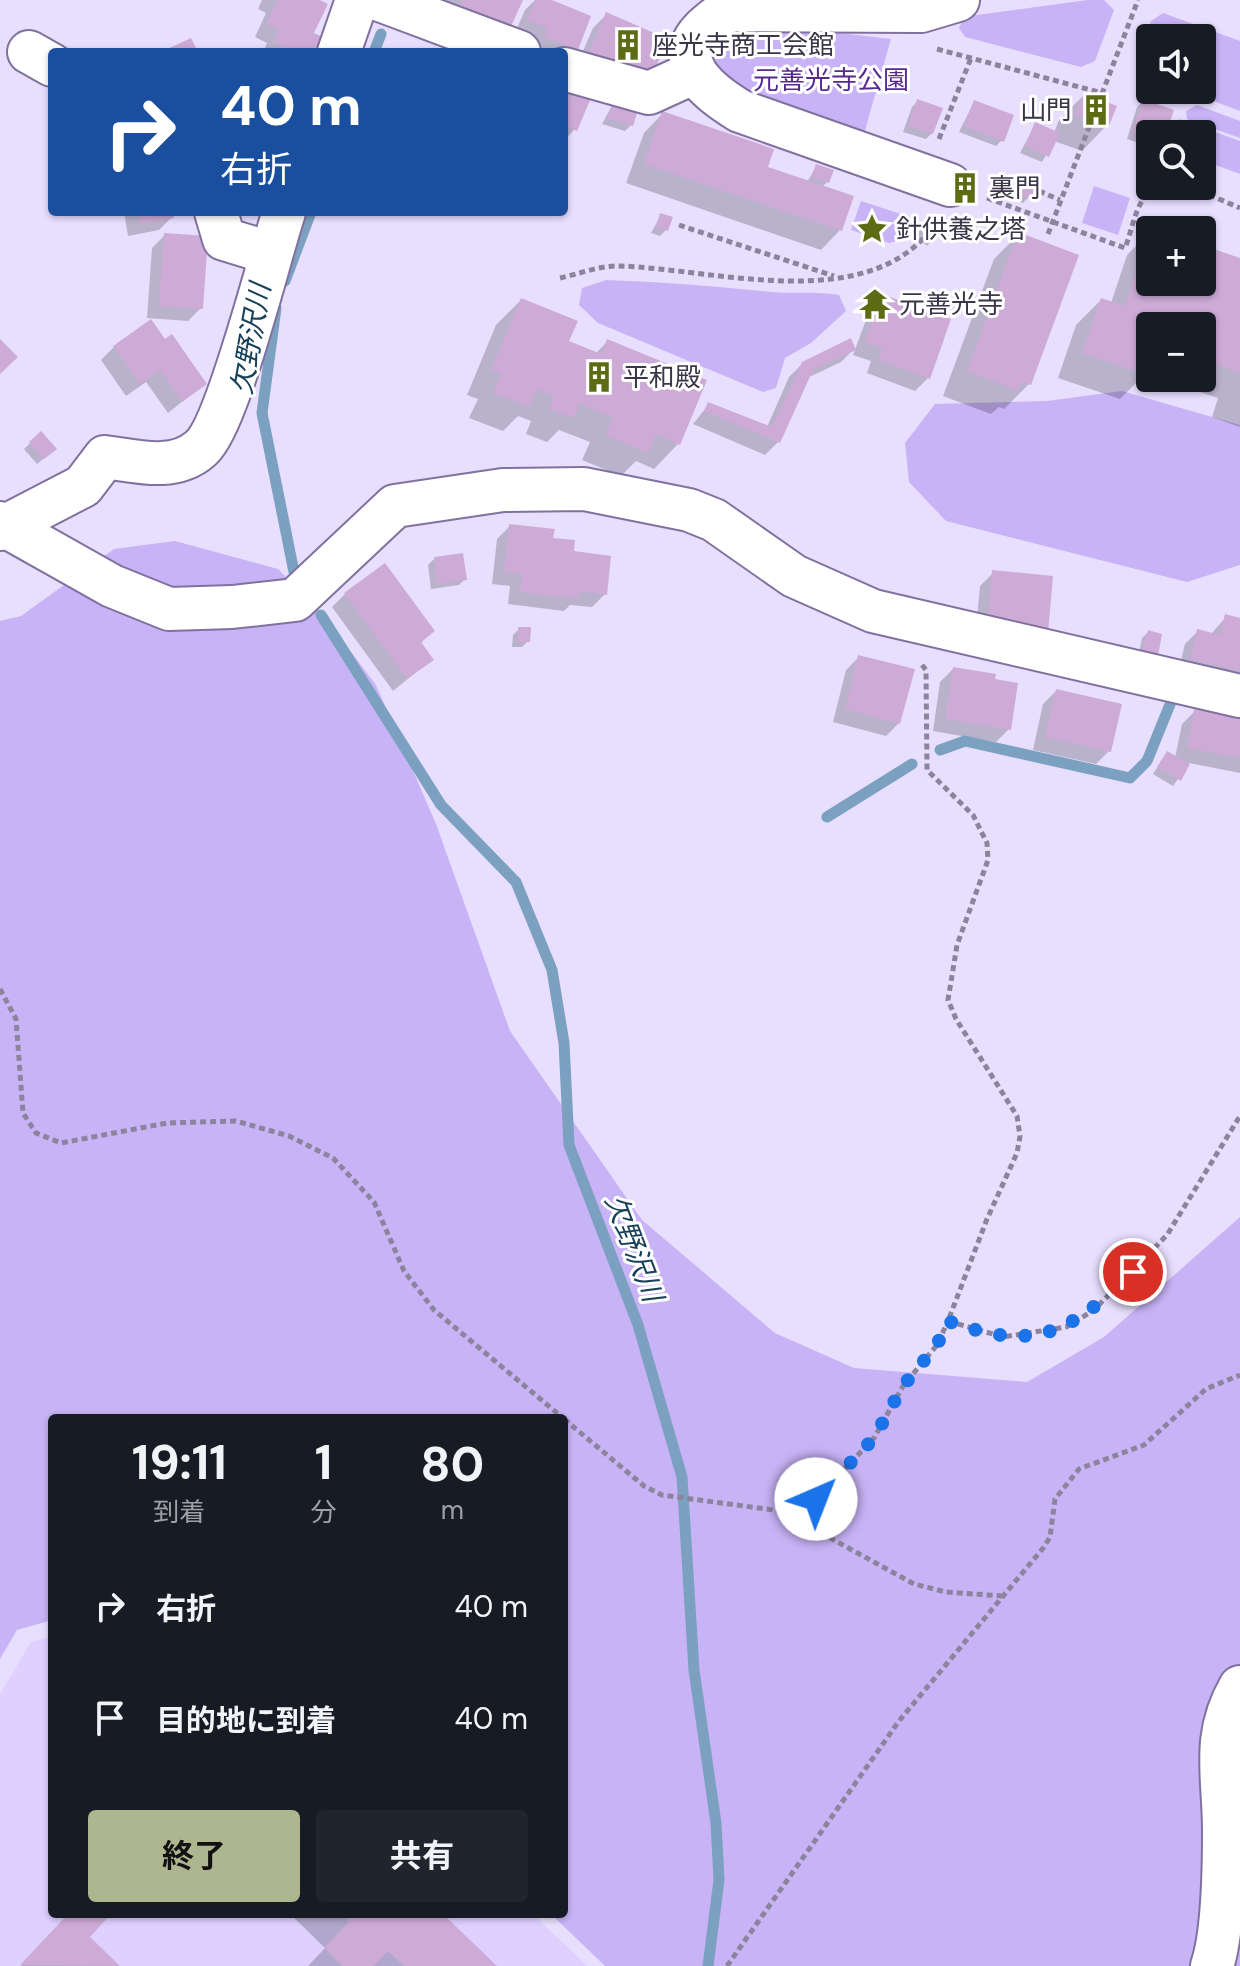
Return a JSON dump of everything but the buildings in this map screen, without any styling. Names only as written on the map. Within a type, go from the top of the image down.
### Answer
[{"type":"street","points":[[340,48],[357,0]]},
{"type":"street","points":[[380,0],[508,48]]},
{"type":"street","points":[[937,180],[740,111],[712,94],[693,73],[691,52],[696,36],[719,13],[735,10],[921,11],[958,0]]},
{"type":"street","points":[[568,70],[649,93],[693,73]]},
{"type":"street","points":[[217,216],[224,239],[270,253]]},
{"type":"street","points":[[2,525],[83,486],[105,457],[166,464],[200,449],[221,418],[283,216]]},
{"type":"street","points":[[2,525],[112,586],[169,609],[232,607],[295,600],[395,506],[503,490],[584,489],[689,510],[714,520],[794,576],[873,611],[1240,696]]},
{"type":"street","points":[[1212,1966],[1224,1829],[1219,1763],[1227,1710],[1240,1687]]},
{"type":"path","points":[[1048,234],[1138,0]]},
{"type":"path","points":[[932,48],[1102,93]]},
{"type":"path","points":[[560,278],[616,265],[766,281],[837,277],[876,268],[910,253],[937,223],[937,180],[971,58]]},
{"type":"path","points":[[937,180],[1125,248],[1143,199],[1159,188],[1182,187],[1240,208]]},
{"type":"path","points":[[1039,191],[1060,200]]},
{"type":"path","points":[[679,225],[837,277]]},
{"type":"path","points":[[816,1499],[874,1438],[903,1386],[937,1345],[1017,1153],[1020,1136],[1017,1116],[956,1019],[948,1000],[957,945],[988,860],[979,823],[927,770],[926,670],[918,660]]},
{"type":"path","points":[[0,989],[16,1019],[23,1113],[36,1133],[61,1143],[167,1123],[236,1121],[289,1136],[333,1158],[374,1202],[404,1271],[434,1310],[558,1414]]},
{"type":"path","points":[[948,1321],[1003,1337],[1066,1327],[1094,1310],[1167,1235],[1240,1116]]},
{"type":"path","points":[[727,1966],[899,1721],[1044,1547],[1050,1537],[1055,1499],[1079,1469],[1144,1445],[1206,1389],[1240,1375]]},
{"type":"path","points":[[568,1422],[644,1486],[662,1495],[781,1511],[914,1584],[946,1592],[1002,1596]]},
{"type":"shaded area","points":[[48,1637],[48,1918],[537,1918],[587,1966],[0,1966],[0,1694],[31,1642]]},
{"type":"green space","points":[[1104,0],[1114,10],[1095,61],[1081,67],[965,37],[959,28],[963,19],[977,15]]},
{"type":"green space","points":[[1163,13],[1193,24],[1150,24]]},
{"type":"green space","name":"元善光寺公園","points":[[736,21],[891,39],[862,141],[723,90],[703,71],[712,31]]},
{"type":"green space","points":[[1216,32],[1240,41],[1240,111],[1216,102]]},
{"type":"green space","points":[[1197,105],[1240,121],[1240,138],[1216,129],[1216,120],[1187,119],[1186,111]]},
{"type":"green space","points":[[1216,132],[1240,141],[1240,174],[1216,165]]},
{"type":"green space","points":[[1094,186],[1130,198],[1118,235],[1082,223]]},
{"type":"green space","points":[[861,201],[907,216],[908,227],[901,240],[889,243],[851,230]]},
{"type":"green space","points":[[606,280],[839,295],[846,311],[811,343],[785,358],[776,388],[763,392],[598,323],[579,305],[582,288]]},
{"type":"green space","points":[[1122,391],[1240,425],[1240,565],[1187,582],[946,521],[909,482],[905,443],[935,404],[1047,401]]},
{"type":"green space","points":[[175,541],[278,569],[327,620],[376,685],[436,824],[510,1031],[642,1220],[775,1333],[854,1368],[1027,1382],[1104,1337],[1240,1217],[1240,1966],[605,1966],[555,1918],[568,1918],[568,1414],[48,1414],[48,1621],[17,1630],[0,1659],[0,621],[21,616],[114,549]]},
{"type":"waterway","name":"欠野沢川","points":[[376,48],[381,34]]},
{"type":"waterway","name":"欠野沢川","points":[[285,281],[309,216]]},
{"type":"waterway","name":"欠野沢川","points":[[276,308],[262,413],[294,572]]},
{"type":"waterway","name":"欠野沢川","points":[[321,615],[441,805],[516,882],[552,970],[564,1043],[569,1145],[638,1325],[682,1477],[694,1670],[716,1823],[719,1880],[708,1966]]},
{"type":"waterway","points":[[940,750],[965,741],[1130,778],[1147,761],[1173,697]]},
{"type":"waterway","points":[[827,817],[912,764]]},
{"type":"place","name":"座光寺商工会館","points":[[628,45]]},
{"type":"place","name":"山門","points":[[1096,110]]},
{"type":"place","name":"裏門","points":[[965,188]]},
{"type":"place","name":"針供養之塔","points":[[872,229]]},
{"type":"place","name":"元善光寺","points":[[875,304]]},
{"type":"place","name":"平和殿","points":[[599,377]]},
{"type":"route","points":[[816,1499],[874,1438],[903,1386],[937,1345],[948,1321],[1003,1337],[1034,1335],[1066,1327],[1094,1310],[1133,1272]]}]
